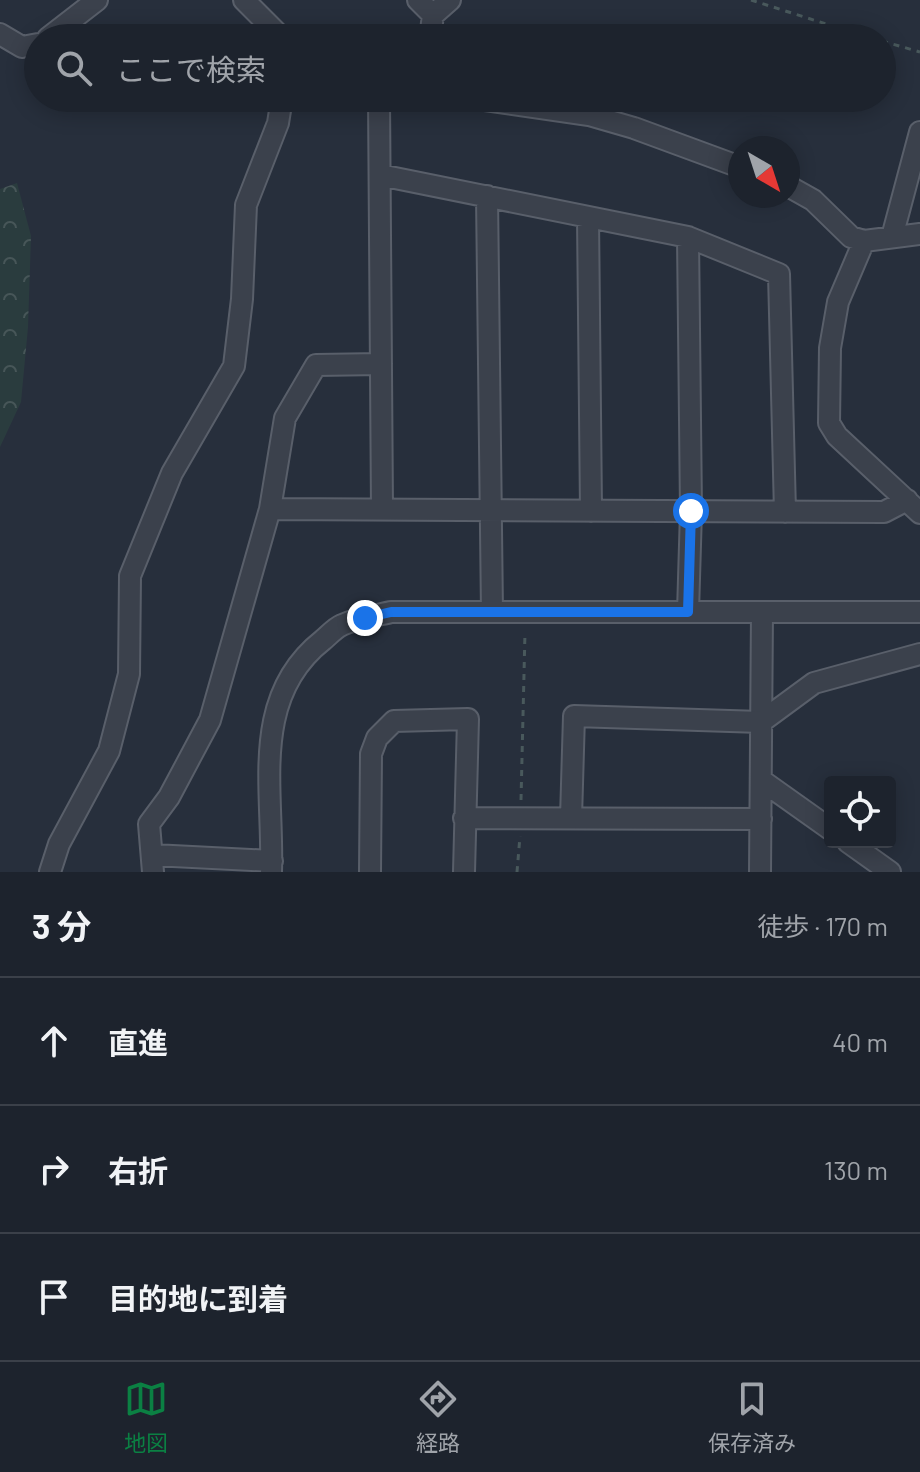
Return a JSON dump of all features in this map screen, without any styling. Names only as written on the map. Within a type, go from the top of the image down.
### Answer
[{"type":"street","points":[[66,24],[97,0]]},
{"type":"street","points":[[244,0],[268,24]]},
{"type":"street","points":[[418,0],[433,15]]},
{"type":"street","points":[[432,24],[433,15],[450,0]]},
{"type":"street","points":[[0,34],[24,47]]},
{"type":"street","points":[[50,872],[59,844],[109,751],[129,674],[130,576],[172,473],[234,366],[242,299],[246,205],[280,112]]},
{"type":"street","points":[[379,112],[382,509]]},
{"type":"street","points":[[568,112],[634,128],[728,163]]},
{"type":"street","points":[[892,237],[920,132]]},
{"type":"street","points":[[380,175],[688,237],[779,274],[785,512]]},
{"type":"street","points":[[800,193],[813,200],[851,237],[864,241],[920,234]]},
{"type":"street","points":[[487,196],[492,612]]},
{"type":"street","points":[[588,217],[591,511]]},
{"type":"street","points":[[688,237],[691,511],[688,612]]},
{"type":"street","points":[[864,241],[838,302],[830,348],[829,423],[837,436],[913,507]]},
{"type":"street","points":[[381,364],[316,365],[285,418],[270,509],[210,720],[169,797],[149,824],[153,864],[271,867],[270,735],[278,699],[293,671],[309,651],[341,625],[391,612],[920,612]]},
{"type":"street","points":[[270,509],[884,512],[913,507]]},
{"type":"street","points":[[760,872],[762,612]]},
{"type":"street","points":[[571,818],[574,716],[761,722],[814,683],[920,654]]},
{"type":"street","points":[[370,872],[371,754],[377,738],[394,721],[468,719],[464,872]]},
{"type":"street","points":[[761,780],[824,825]]},
{"type":"street","points":[[464,818],[761,819]]},
{"type":"street","points":[[856,848],[890,872]]},
{"type":"path","points":[[751,0],[826,24]]},
{"type":"path","points":[[896,45],[920,52]]},
{"type":"path","points":[[517,872],[525,612]]},
{"type":"green space","points":[[17,183],[31,236],[28,327],[21,402],[0,447],[0,189]]},
{"type":"route","points":[[365,618],[391,612],[688,612],[691,511]]}]
